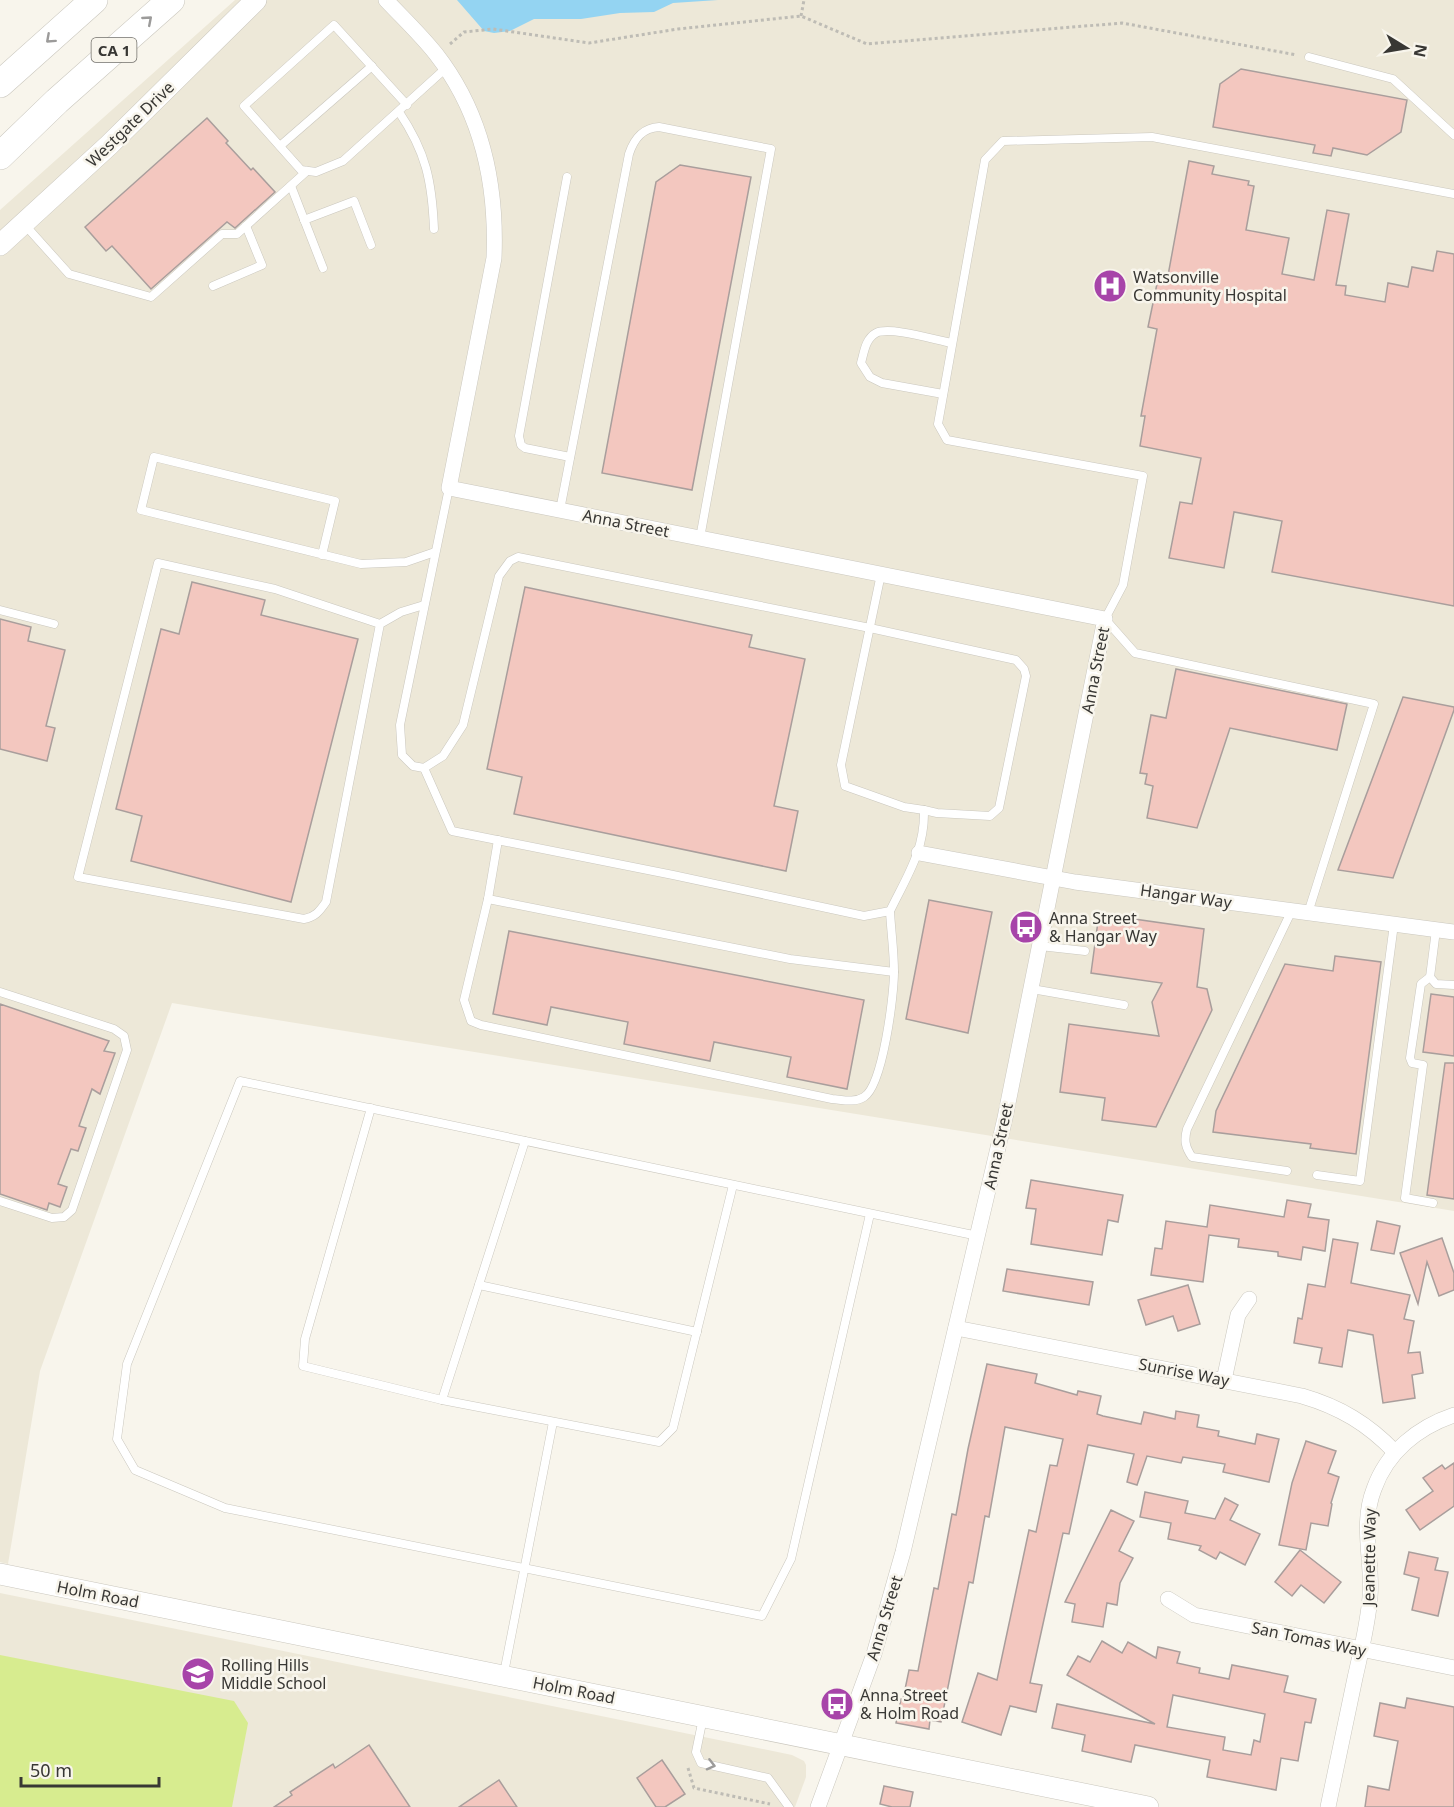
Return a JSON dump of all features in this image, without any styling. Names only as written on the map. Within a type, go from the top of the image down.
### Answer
[{"type":"highway","points":[[0,84],[94,0]]},
{"type":"highway","name":"CA 1","points":[[0,156],[57,101],[171,0]]},
{"type":"highway","points":[[0,173],[33,139],[57,101]]},
{"type":"street","name":"Westgate Drive","points":[[0,245],[109,145],[256,0]]},
{"type":"street","points":[[387,0],[436,54],[465,102],[482,143],[492,186],[495,232],[490,287],[449,488]]},
{"type":"street","name":"Anna Street","points":[[449,488],[1106,620],[1032,989],[978,1236],[893,1590],[874,1654],[819,1807]]},
{"type":"street","name":"Hangar Way","points":[[919,853],[1054,878],[1454,932]]},
{"type":"street","points":[[1224,1380],[1238,1315],[1249,1299]]},
{"type":"street","name":"Sunrise Way","points":[[956,1328],[1302,1396],[1335,1407],[1362,1422],[1395,1452]]},
{"type":"street","name":"Jeanette Way","points":[[1328,1807],[1370,1597],[1366,1522],[1374,1487],[1395,1452],[1410,1438],[1427,1425],[1454,1415]]},
{"type":"street","name":"Holm Road","points":[[0,1574],[1148,1807]]},
{"type":"street","name":"San Tomas Way","points":[[1168,1599],[1194,1615],[1454,1668]]},
{"type":"lane","points":[[407,105],[334,25],[244,106],[301,170],[316,172],[343,161],[407,105],[446,69]]},
{"type":"lane","points":[[1309,57],[1393,79],[1454,135]]},
{"type":"lane","points":[[280,146],[372,66]]},
{"type":"lane","points":[[399,112],[417,139],[423,153],[431,188],[434,229]]},
{"type":"lane","points":[[560,510],[628,154],[632,144],[644,131],[659,127],[771,149],[700,538]]},
{"type":"lane","points":[[1287,1171],[1192,1157],[1187,1149],[1186,1129],[1300,912],[1374,704],[1135,653],[1106,620],[1123,585],[1143,476],[947,440],[938,424],[943,394],[985,160],[1003,141],[1152,137],[1454,194]]},
{"type":"lane","points":[[24,224],[69,274],[152,297],[222,234],[237,234],[307,171]]},
{"type":"lane","points":[[567,177],[519,436],[521,446],[525,448],[570,458]]},
{"type":"lane","points":[[291,186],[323,268]]},
{"type":"lane","points":[[304,220],[354,201],[371,245]]},
{"type":"lane","points":[[213,286],[262,265],[246,226]]},
{"type":"lane","points":[[943,394],[882,383],[870,377],[861,363],[865,345],[875,333],[890,331],[952,343]]},
{"type":"lane","points":[[322,555],[335,501],[154,457],[141,510],[322,555],[361,564],[406,562],[435,552]]},
{"type":"lane","points":[[449,488],[400,725],[402,755],[412,766],[424,768],[443,756],[463,725],[499,576],[510,561],[518,557],[870,628],[1016,660],[1024,669],[1026,676],[999,808],[990,816],[904,807],[845,786],[841,765],[870,628],[881,574]]},
{"type":"lane","points":[[380,624],[326,902],[318,913],[311,918],[304,919],[78,878],[158,563],[275,589],[380,624],[401,612],[424,605]]},
{"type":"lane","points":[[0,610],[54,624]]},
{"type":"lane","points":[[424,768],[452,831],[864,916],[890,911]]},
{"type":"lane","points":[[498,840],[488,899],[464,1000],[471,1021],[832,1099],[853,1101],[866,1096],[876,1080],[890,1017],[894,972],[890,911],[919,853],[925,822],[924,810]]},
{"type":"lane","points":[[488,899],[790,959],[894,972]]},
{"type":"lane","points":[[1317,1175],[1360,1181],[1394,924]]},
{"type":"lane","points":[[1433,1203],[1406,1198],[1423,1065],[1412,1063],[1410,1058],[1421,984],[1430,977],[1436,930]]},
{"type":"lane","points":[[1040,946],[1085,951]]},
{"type":"lane","points":[[1430,977],[1436,984],[1454,985]]},
{"type":"lane","points":[[1032,989],[1124,1005]]},
{"type":"lane","points":[[0,992],[114,1029],[124,1036],[127,1050],[72,1210],[64,1217],[52,1218],[0,1201]]},
{"type":"lane","points":[[870,1214],[790,1559],[762,1616],[225,1508],[135,1470],[117,1439],[127,1364],[240,1081],[978,1236]]},
{"type":"lane","points":[[371,1108],[305,1339],[303,1366],[442,1400],[659,1442],[673,1428],[733,1185]]},
{"type":"lane","points":[[442,1400],[525,1141]]},
{"type":"lane","points":[[479,1285],[697,1332]]},
{"type":"lane","points":[[504,1676],[553,1422]]},
{"type":"lane","points":[[703,1716],[696,1752],[702,1763],[768,1778],[789,1807]]},
{"type":"path","points":[[801,16],[804,0]]},
{"type":"path","points":[[436,54],[464,32],[493,29],[590,44],[678,29],[801,16],[867,44],[1122,23],[1309,57]]},
{"type":"shaded area","points":[[235,0],[1454,0],[1454,1211],[172,1003],[40,1371],[8,1564],[0,1562],[0,210]]},
{"type":"shaded area","name":"Rolling Hills Middle School","points":[[0,1593],[792,1755],[804,1761],[806,1777],[795,1807],[0,1807]]},
{"type":"green space","points":[[0,1655],[234,1701],[248,1723],[232,1807],[0,1807]]},
{"type":"water","points":[[457,0],[718,0],[673,3],[654,12],[620,13],[581,19],[534,19],[510,31],[494,33],[484,31]]},
{"type":"building","points":[[1241,69],[1407,100],[1401,132],[1367,155],[1333,148],[1331,156],[1313,153],[1315,145],[1213,127],[1220,84]]},
{"type":"building","points":[[207,118],[228,141],[226,143],[275,192],[235,228],[227,222],[151,289],[112,246],[106,251],[85,227]]},
{"type":"building","points":[[1189,161],[1214,166],[1212,174],[1249,181],[1248,185],[1254,186],[1246,230],[1289,238],[1282,274],[1314,280],[1327,210],[1349,214],[1336,285],[1346,286],[1345,295],[1385,302],[1388,283],[1408,287],[1412,267],[1433,271],[1437,251],[1454,254],[1454,606],[1272,572],[1282,521],[1234,512],[1224,568],[1169,558],[1180,502],[1192,504],[1201,458],[1140,446],[1145,416],[1141,416],[1157,329],[1148,327],[1158,279],[1167,281]]},
{"type":"building","points":[[680,165],[751,177],[692,490],[602,473],[656,182]]},
{"type":"building","points":[[192,582],[265,600],[261,615],[358,639],[291,902],[131,861],[142,816],[116,809],[161,629],[179,634]]},
{"type":"building","points":[[525,587],[752,635],[749,647],[805,659],[774,806],[798,811],[786,871],[514,814],[522,777],[487,769]]},
{"type":"building","points":[[0,619],[31,627],[28,641],[65,650],[46,726],[55,728],[47,761],[0,749]]},
{"type":"building","points":[[1176,669],[1347,704],[1337,750],[1230,728],[1197,828],[1147,818],[1153,786],[1145,784],[1147,774],[1140,773],[1151,715],[1166,718]]},
{"type":"building","points":[[1403,697],[1454,707],[1454,710],[1393,878],[1338,870]]},
{"type":"building","points":[[929,900],[992,912],[968,1033],[906,1019]]},
{"type":"building","points":[[1099,914],[1204,929],[1197,987],[1207,989],[1212,1010],[1156,1127],[1102,1120],[1105,1098],[1060,1092],[1069,1024],[1159,1036],[1152,1002],[1162,983],[1091,973]]},
{"type":"building","points":[[509,931],[864,1000],[847,1089],[787,1077],[791,1057],[714,1042],[710,1061],[624,1044],[628,1022],[551,1007],[547,1025],[493,1014]]},
{"type":"building","points":[[1335,956],[1381,962],[1356,1154],[1310,1148],[1311,1144],[1213,1132],[1216,1111],[1285,964],[1333,971]]},
{"type":"building","points":[[1431,994],[1454,997],[1454,1056],[1423,1052]]},
{"type":"building","points":[[0,1004],[109,1041],[104,1051],[115,1053],[100,1094],[92,1089],[79,1126],[86,1128],[78,1151],[71,1149],[58,1184],[67,1187],[60,1207],[49,1203],[47,1210],[0,1194]]},
{"type":"building","points":[[1445,1063],[1454,1063],[1454,1199],[1427,1195]]},
{"type":"building","points":[[1031,1180],[1123,1195],[1118,1222],[1108,1220],[1102,1255],[1031,1244],[1036,1209],[1026,1208]]},
{"type":"building","points":[[1287,1200],[1311,1204],[1308,1217],[1329,1220],[1325,1251],[1303,1247],[1301,1260],[1278,1256],[1278,1252],[1238,1247],[1239,1239],[1209,1235],[1203,1282],[1151,1275],[1155,1248],[1162,1249],[1166,1221],[1207,1227],[1210,1205],[1284,1217]]},
{"type":"building","points":[[1377,1221],[1400,1226],[1394,1254],[1371,1250]]},
{"type":"building","points":[[1442,1238],[1454,1273],[1454,1290],[1439,1296],[1427,1262],[1418,1304],[1400,1253]]},
{"type":"building","points":[[1333,1239],[1358,1243],[1351,1283],[1410,1295],[1404,1319],[1414,1321],[1408,1353],[1420,1352],[1423,1373],[1412,1375],[1415,1398],[1383,1403],[1373,1335],[1348,1330],[1342,1367],[1319,1363],[1322,1348],[1294,1343],[1298,1318],[1302,1319],[1308,1284],[1325,1287]]},
{"type":"building","points":[[1007,1269],[1093,1282],[1089,1305],[1003,1291]]},
{"type":"building","points":[[1188,1285],[1200,1324],[1178,1331],[1173,1316],[1146,1325],[1138,1300]]},
{"type":"building","points":[[987,1364],[1037,1374],[1035,1383],[1077,1395],[1078,1391],[1101,1396],[1097,1414],[1103,1416],[1141,1424],[1144,1412],[1175,1419],[1176,1411],[1199,1415],[1197,1427],[1219,1431],[1218,1436],[1255,1444],[1257,1434],[1279,1439],[1269,1482],[1223,1472],[1225,1464],[1183,1457],[1181,1463],[1147,1456],[1137,1485],[1127,1482],[1134,1454],[1088,1445],[1069,1534],[1063,1533],[1030,1683],[1042,1685],[1036,1712],[1010,1706],[1001,1735],[962,1722],[978,1673],[997,1680],[1029,1530],[1036,1532],[1050,1465],[1057,1466],[1063,1439],[1005,1427],[989,1517],[985,1516],[973,1583],[969,1582],[941,1722],[930,1720],[929,1729],[896,1723],[909,1670],[918,1671],[934,1588],[938,1589],[952,1514],[956,1515]]},
{"type":"building","points":[[1306,1441],[1336,1451],[1328,1473],[1339,1477],[1331,1503],[1328,1526],[1311,1523],[1306,1550],[1279,1545],[1292,1483]]},
{"type":"building","points":[[1454,1463],[1454,1506],[1420,1530],[1406,1510],[1433,1491],[1423,1478],[1442,1465],[1445,1469]]},
{"type":"building","points":[[1145,1492],[1188,1501],[1185,1513],[1215,1519],[1225,1498],[1238,1505],[1230,1520],[1260,1534],[1245,1565],[1220,1552],[1216,1559],[1199,1550],[1201,1546],[1168,1539],[1171,1523],[1140,1517]]},
{"type":"building","points":[[1111,1510],[1134,1521],[1119,1551],[1133,1558],[1120,1583],[1117,1605],[1107,1603],[1103,1627],[1072,1622],[1075,1604],[1065,1602]]},
{"type":"building","points":[[1300,1550],[1341,1582],[1324,1603],[1301,1585],[1292,1596],[1275,1582]]},
{"type":"building","points":[[1409,1552],[1438,1558],[1435,1570],[1448,1572],[1438,1616],[1412,1610],[1419,1578],[1404,1574]]},
{"type":"building","points":[[1102,1641],[1122,1653],[1128,1642],[1156,1658],[1158,1647],[1180,1652],[1177,1663],[1200,1668],[1199,1673],[1229,1679],[1232,1665],[1288,1676],[1284,1692],[1316,1699],[1311,1723],[1305,1722],[1298,1761],[1281,1758],[1276,1790],[1207,1777],[1210,1760],[1135,1745],[1131,1762],[1082,1751],[1085,1735],[1052,1728],[1057,1704],[1155,1724],[1067,1675],[1078,1656],[1090,1662]],"holes":[[[1173,1695],[1265,1714],[1260,1742],[1254,1740],[1251,1755],[1223,1750],[1225,1737],[1167,1727]]]},
{"type":"building","points":[[1407,1698],[1454,1707],[1454,1807],[1365,1807],[1368,1786],[1389,1790],[1398,1741],[1374,1736],[1380,1703],[1405,1708]]},
{"type":"building","points":[[369,1745],[410,1807],[274,1807],[292,1795],[290,1792],[333,1764],[335,1768]]},
{"type":"building","points":[[662,1760],[685,1794],[665,1807],[656,1807],[637,1778]]},
{"type":"building","points":[[499,1780],[517,1807],[459,1807]]},
{"type":"building","points":[[884,1786],[913,1792],[910,1807],[880,1804]]},
{"type":"place","name":"Watsonville Community Hospital","points":[[1110,286]]},
{"type":"place","name":"Anna Street & Hangar Way","points":[[1026,927]]},
{"type":"place","name":"Rolling Hills Middle School","points":[[198,1674]]},
{"type":"place","name":"Anna Street & Holm Road","points":[[837,1704]]}]
